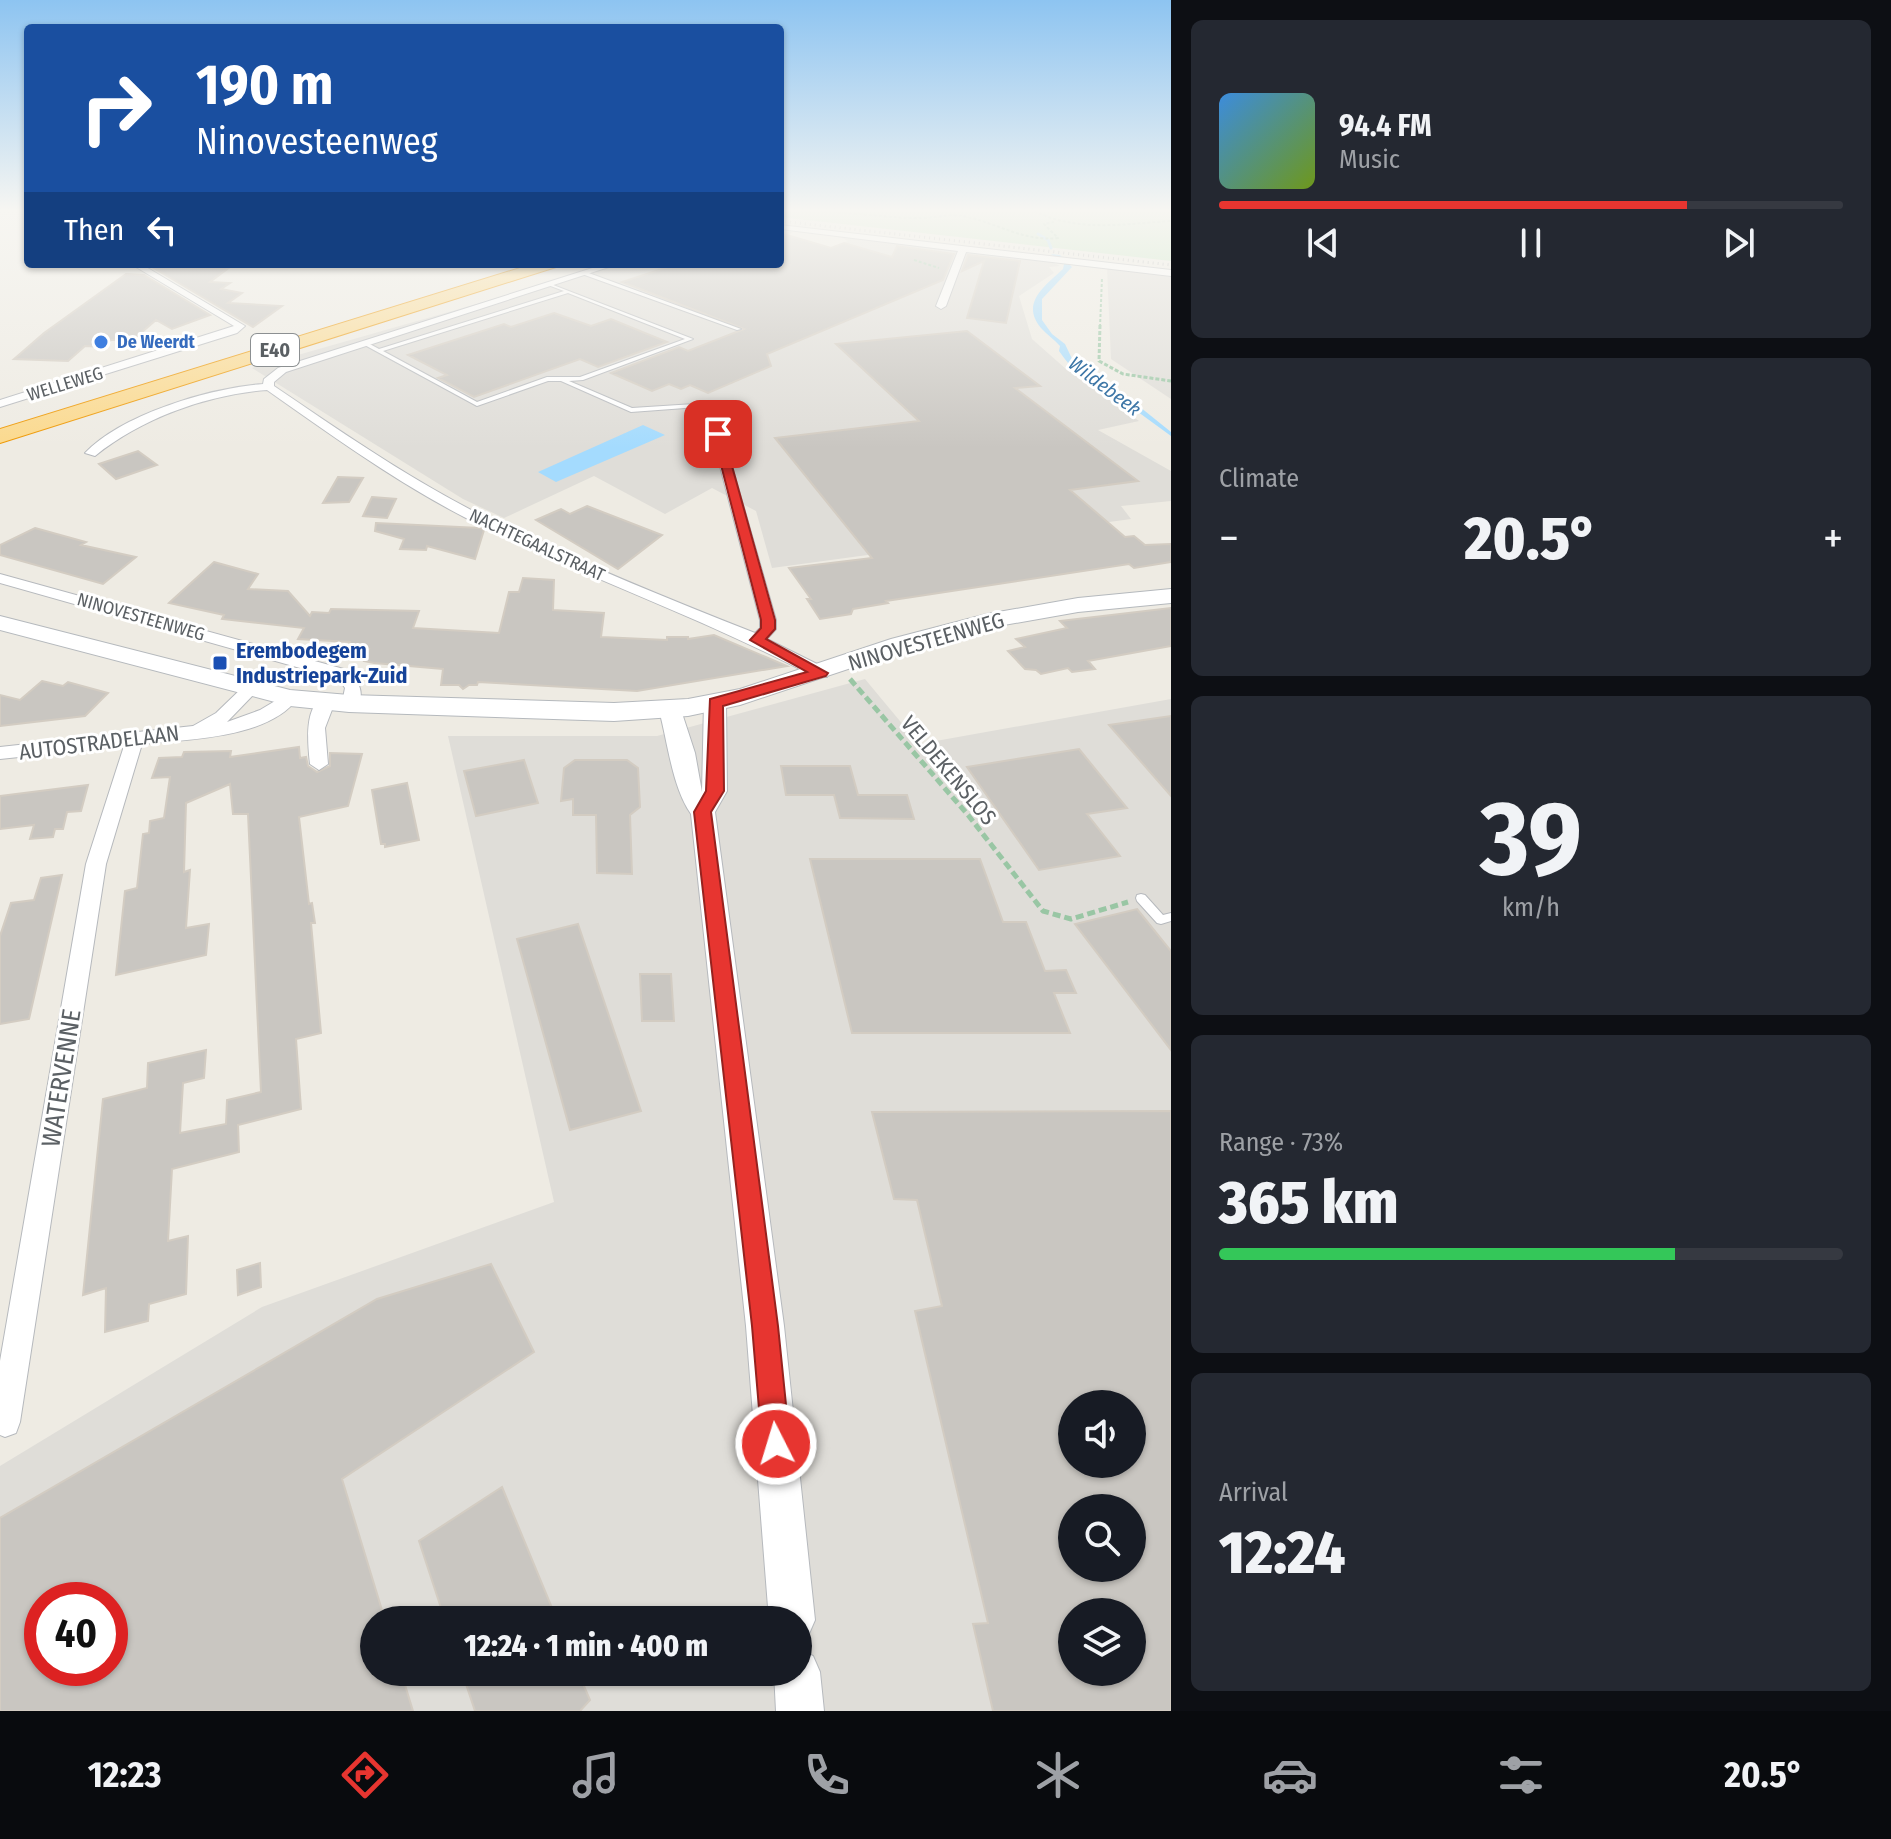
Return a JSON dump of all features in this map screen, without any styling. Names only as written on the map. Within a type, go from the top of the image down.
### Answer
[{"type":"highway","name":"E40","points":[[0,421],[433,289]]},
{"type":"highway","name":"E40","points":[[0,436],[500,289]]},
{"type":"main road","name":"NINOVESTEENWEG","points":[[0,623],[290,698],[338,703],[595,713],[670,710],[715,703],[830,670],[925,637],[1021,614],[1096,602],[1171,596]]},
{"type":"street","name":"WELLEWEG","points":[[0,404],[234,331],[240,326],[177,289]]},
{"type":"street","points":[[91,453],[115,435],[170,413],[251,387],[269,387],[268,381],[282,370],[510,289]]},
{"type":"street","points":[[941,306],[948,289]]},
{"type":"street","name":"NACHTEGAALSTRAAT","points":[[269,387],[362,452],[490,525],[671,606],[830,670]]},
{"type":"street","points":[[710,405],[768,620],[768,629],[757,640]]},
{"type":"street","name":"NINOVESTEENWEG","points":[[0,578],[345,675],[353,688],[338,703]]},
{"type":"street","name":"AUTOSTRADELAAN","points":[[198,730],[222,717],[250,690]]},
{"type":"street","name":"AUTOSTRADELAAN","points":[[0,753],[222,729],[251,722],[277,710],[290,698]]},
{"type":"street","points":[[319,764],[316,728],[338,703]]},
{"type":"street","points":[[703,812],[715,791],[715,703]]},
{"type":"street","points":[[670,710],[683,753],[690,794],[703,812],[765,1326],[791,1606]]},
{"type":"street","name":"WATERVENNE","points":[[5,1422],[96,864],[135,738]]},
{"type":"street","points":[[798,1686],[800,1711]]},
{"type":"lane","points":[[364,343],[477,404],[547,379],[581,379],[690,339],[566,289]]},
{"type":"lane","points":[[628,289],[739,329]]},
{"type":"lane","points":[[378,351],[568,291]]},
{"type":"lane","points":[[560,379],[631,410],[710,405]]},
{"type":"lane","points":[[1141,898],[1161,920],[1171,917]]},
{"type":"path","points":[[1101,289],[1099,361],[1123,374],[1171,381]]},
{"type":"path","name":"VELDEKENSLOS","points":[[830,670],[968,815],[1043,911],[1071,919],[1141,898]]},
{"type":"shaded area","points":[[530,289],[1030,289],[1019,296],[1032,339],[1066,369],[1139,421],[1098,430],[1171,471],[1171,501],[1121,506],[1131,519],[772,568],[756,511],[712,488],[665,514],[594,476],[504,518],[463,499],[252,368]]},
{"type":"shaded area","points":[[1108,289],[1171,289],[1171,399],[1111,359]]},
{"type":"shaded area","points":[[865,679],[919,744],[1171,699],[1171,1711],[0,1711],[0,1466],[262,1307],[554,1202],[448,736],[657,736]]},
{"type":"water","points":[[1043,289],[1052,289],[1042,299],[1042,320],[1052,334],[1065,344],[1076,367],[1101,385],[1130,399],[1171,432],[1171,436],[1108,390],[1080,375],[1069,364],[1059,351],[1060,346],[1035,319],[1034,303]]},
{"type":"water","points":[[643,425],[665,435],[556,482],[538,472]]},
{"type":"building","points":[[105,289],[167,289],[210,315],[172,329],[156,320],[134,339],[111,340],[103,347],[85,346],[68,361],[14,359]]},
{"type":"building","points":[[189,289],[221,289],[242,293],[228,303],[282,306],[253,327]]},
{"type":"building","points":[[640,289],[922,289],[767,354],[771,366],[708,393],[690,385],[681,389],[669,384],[652,391],[611,373],[679,347],[688,351],[744,329]]},
{"type":"building","points":[[976,289],[1014,289],[1006,323],[967,318]]},
{"type":"building","points":[[554,313],[591,326],[611,319],[667,342],[598,367],[580,359],[474,397],[438,378],[447,375],[408,355],[504,324],[511,327]]},
{"type":"building","points":[[967,331],[1040,386],[1015,388],[1138,481],[1070,490],[1125,537],[1134,536],[1145,545],[1171,544],[1171,562],[1134,568],[1129,564],[886,601],[888,603],[853,609],[851,614],[820,619],[807,599],[811,599],[789,568],[872,558],[775,438],[919,421],[836,344]]},
{"type":"building","points":[[138,451],[157,465],[116,479],[99,464]]},
{"type":"building","points":[[338,477],[363,478],[349,502],[323,503]]},
{"type":"building","points":[[372,497],[396,499],[387,518],[363,516]]},
{"type":"building","points":[[587,506],[662,535],[618,569],[536,520],[561,509],[570,514]]},
{"type":"building","points":[[376,523],[484,530],[475,559],[427,546],[426,550],[400,549],[404,539],[375,531]]},
{"type":"building","points":[[35,528],[86,542],[81,545],[136,557],[103,584],[0,555],[0,545]]},
{"type":"building","points":[[214,562],[258,574],[248,589],[288,591],[310,616],[312,612],[329,613],[331,609],[419,611],[413,628],[499,633],[509,592],[519,592],[523,578],[554,580],[553,610],[604,613],[601,637],[667,640],[667,637],[688,639],[714,635],[787,666],[637,691],[478,682],[463,689],[459,685],[441,685],[443,669],[364,661],[369,649],[349,648],[350,642],[298,639],[304,628],[222,619],[224,615],[169,603]]},
{"type":"building","points":[[1171,608],[1171,646],[1088,661],[1095,669],[1072,672],[1068,668],[1041,674],[1025,669],[1008,651],[1025,647],[1016,639],[1067,628],[1060,621]]},
{"type":"building","points":[[42,681],[63,686],[68,682],[108,693],[85,716],[0,726],[0,695],[20,700]]},
{"type":"building","points":[[1171,716],[1171,796],[1109,725]]},
{"type":"building","points":[[299,747],[300,758],[306,757],[308,766],[317,772],[330,766],[330,753],[362,754],[348,806],[299,817],[309,904],[312,903],[315,923],[311,923],[321,1033],[296,1039],[301,1109],[238,1125],[239,1152],[172,1169],[168,1241],[188,1236],[186,1294],[149,1304],[148,1321],[105,1332],[106,1288],[83,1295],[103,1099],[147,1088],[148,1063],[206,1050],[204,1078],[183,1083],[180,1133],[226,1124],[227,1100],[261,1092],[248,814],[233,814],[230,784],[186,803],[184,872],[190,870],[186,928],[209,924],[206,955],[116,975],[125,891],[137,888],[143,834],[149,833],[150,821],[164,818],[170,777],[152,778],[159,758],[182,757],[184,752],[231,751],[230,757]]},
{"type":"building","points":[[1079,749],[1127,808],[1087,814],[1120,856],[1039,870],[967,767]]},
{"type":"building","points":[[524,760],[538,803],[476,816],[464,771]]},
{"type":"building","points":[[575,760],[627,760],[638,768],[640,807],[630,815],[632,874],[597,873],[596,815],[573,815],[573,799],[561,801],[564,768]]},
{"type":"building","points":[[781,766],[850,766],[858,795],[907,795],[914,819],[840,818],[834,795],[786,795]]},
{"type":"building","points":[[407,783],[419,840],[385,847],[381,844],[372,790]]},
{"type":"building","points":[[88,785],[81,811],[67,812],[63,829],[55,829],[53,837],[30,839],[34,825],[0,829],[0,796]]},
{"type":"building","points":[[810,859],[980,859],[1003,922],[1026,922],[1045,971],[1066,970],[1076,993],[1054,993],[1070,1033],[852,1033]]},
{"type":"building","points":[[62,875],[29,1019],[0,1024],[0,936],[11,903],[34,900],[41,878]]},
{"type":"building","points":[[1137,909],[1171,951],[1171,1050],[1075,924]]},
{"type":"building","points":[[578,924],[641,1111],[570,1130],[517,939]]},
{"type":"building","points":[[640,974],[671,974],[674,1021],[642,1021]]},
{"type":"building","points":[[1171,1111],[1171,1711],[993,1711],[973,1624],[988,1623],[915,1311],[942,1306],[917,1200],[894,1199],[872,1112]]},
{"type":"building","points":[[260,1263],[261,1287],[238,1295],[237,1270]]},
{"type":"building","points":[[491,1264],[534,1352],[342,1479],[381,1606],[360,1606],[360,1686],[405,1686],[413,1711],[0,1711],[0,1518],[377,1299]]},
{"type":"building","points":[[502,1487],[551,1606],[440,1606],[419,1541]]},
{"type":"building","points":[[467,1686],[584,1686],[590,1700],[580,1711],[475,1711]]},
{"type":"place","name":"De Weerdt","points":[[101,342]]},
{"type":"place","name":"Erembodegem Industriepark-Zuid","points":[[220,663]]},
{"type":"route","points":[[718,434],[768,620],[768,629],[757,640],[804,661],[821,673],[715,703],[715,791],[703,812],[765,1326],[776,1444]]},
{"type":"water label","name":"Wildebeek","points":[[1105,386]]}]
